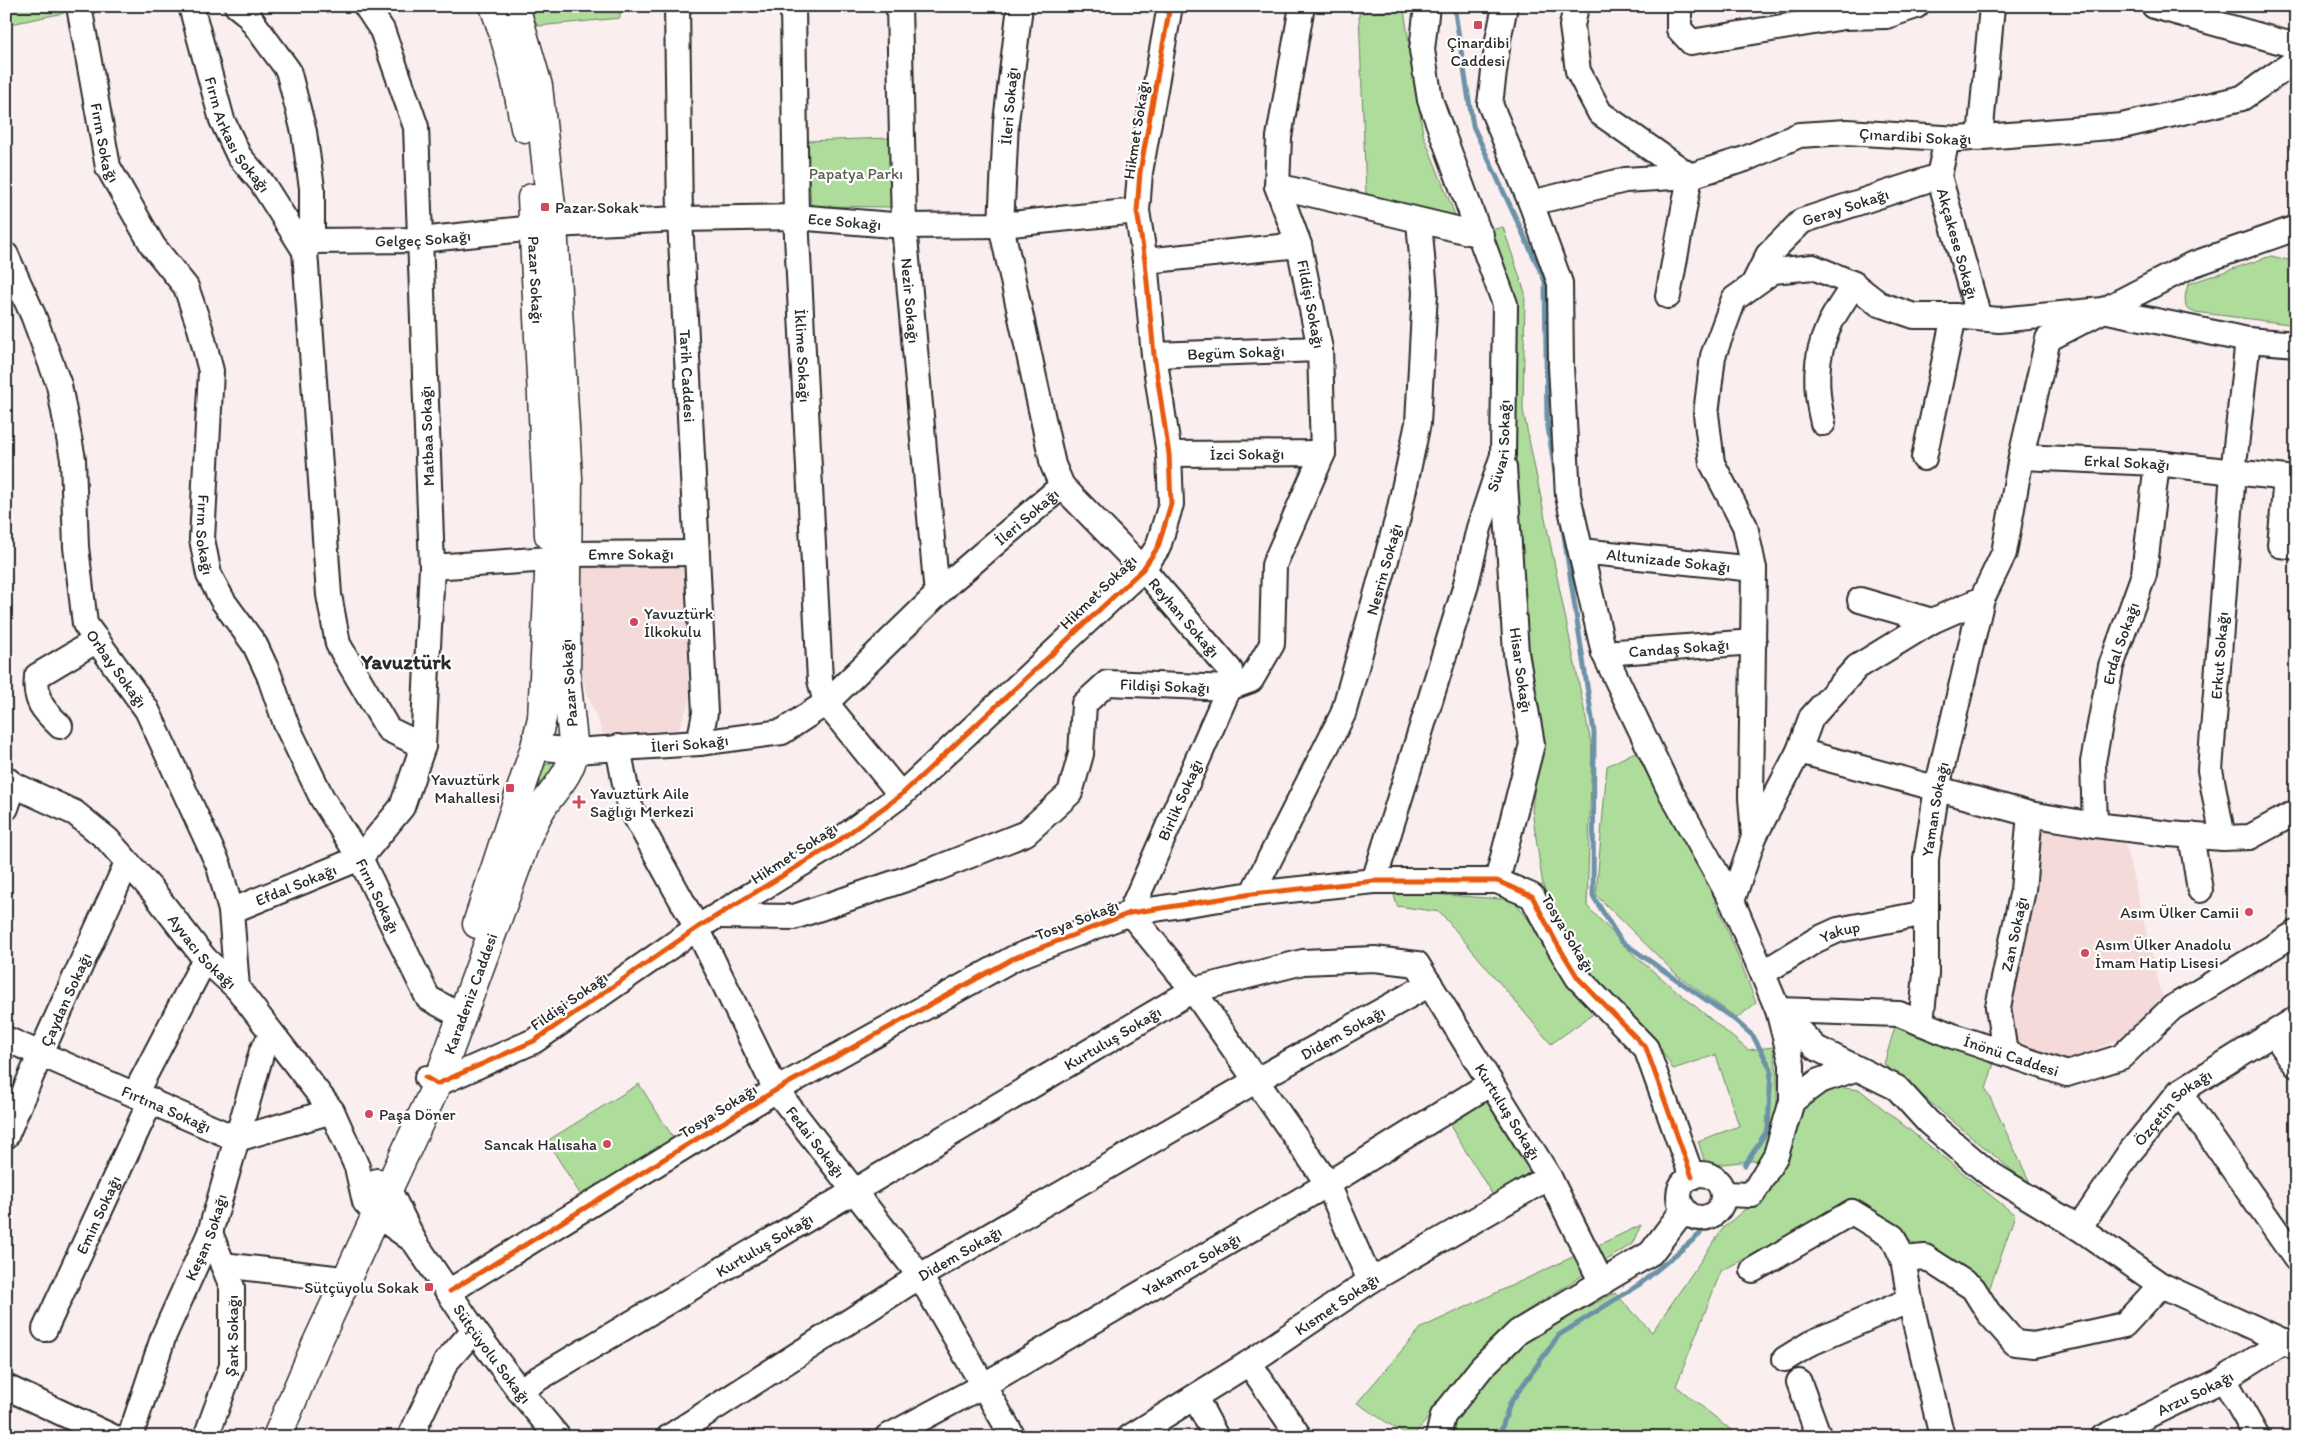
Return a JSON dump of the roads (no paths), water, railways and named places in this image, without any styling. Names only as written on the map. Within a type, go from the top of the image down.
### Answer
[{"type":"main road","name":"Pazar Sokağı","points":[[494,6],[506,37],[520,93],[544,227]]},
{"type":"main road","name":"Pazar Sokağı","points":[[515,6],[538,86],[558,557],[566,676],[574,751]]},
{"type":"main road","name":"Pazar Sokağı","points":[[536,747],[542,718],[558,557]]},
{"type":"main road","name":"Karadeniz Caddesi","points":[[456,1014],[536,747]]},
{"type":"main road","name":"Karadeniz Caddesi","points":[[315,1347],[334,1278],[373,1191],[431,1080],[528,835],[544,804],[562,782],[571,766],[574,751]]},
{"type":"main road","name":"Karadeniz Caddesi","points":[[277,1437],[315,1347],[373,1191]]},
{"type":"street","name":"Fırın Sokağı","points":[[79,6],[108,167],[153,246],[186,287],[200,328],[210,371],[202,539],[209,575],[224,601],[255,646],[270,675],[286,724],[322,798],[360,858],[428,998],[456,1014]]},
{"type":"street","name":"Fırın Arkası Sokağı","points":[[191,6],[222,120],[239,156],[262,183],[308,246]]},
{"type":"street","points":[[237,6],[247,14],[288,70],[304,132],[312,188],[308,246],[329,594],[338,644],[388,729],[423,746]]},
{"type":"street","name":"Matbaa Sokağı","points":[[360,858],[402,807],[423,746],[432,567],[416,127],[382,30],[366,6]]},
{"type":"street","name":"Tarih Caddesi","points":[[677,6],[680,219],[705,713],[699,743]]},
{"type":"street","name":"İklime Sokağı","points":[[793,6],[796,217],[820,680],[826,703]]},
{"type":"street","name":"Nezir Sokağı","points":[[899,6],[904,226],[937,595]]},
{"type":"street","name":"İleri Sokağı","points":[[536,747],[574,751],[699,743],[782,732],[826,703],[937,595],[1062,486],[1052,465],[1001,225],[1006,122],[1020,6]]},
{"type":"street","name":"Hikmet Sokağı","points":[[718,916],[834,844],[901,795],[1143,569],[1158,548],[1171,504],[1169,454],[1154,355],[1145,261],[1137,211],[1140,172],[1170,6]]},
{"type":"street","name":"Fildişi Sokağı","points":[[431,1080],[534,1041],[697,928],[718,916],[794,917],[938,868],[1026,833],[1070,793],[1081,754],[1084,704],[1107,682],[1229,688],[1251,680],[1272,644],[1274,565],[1323,453],[1320,349],[1299,245],[1277,186],[1279,137],[1302,6]]},
{"type":"street","name":"Süvari Sokağı","points":[[1374,881],[1465,588],[1479,528],[1503,455],[1505,304],[1430,100],[1422,50],[1427,6]]},
{"type":"street","points":[[1505,6],[1498,40],[1490,104],[1531,203],[1560,283],[1560,366],[1568,496],[1604,653],[1669,789],[1732,901],[1778,1010],[1792,1064],[1792,1101],[1776,1155],[1752,1195],[1723,1194]]},
{"type":"street","points":[[1576,6],[1572,26],[1578,71],[1600,113],[1690,176],[1668,296]]},
{"type":"street","points":[[1679,6],[1679,29],[1691,42],[1844,17],[1886,16],[1916,6]]},
{"type":"street","points":[[1980,138],[1992,6]]},
{"type":"street","points":[[2154,6],[2294,63]]},
{"type":"street","name":"Çınardibi Sokağı","points":[[1531,203],[1624,180],[1690,176],[1745,159],[1799,135],[1847,132],[1947,139],[2122,126],[2242,98],[2294,63]]},
{"type":"street","name":"Akçakese Sokağı","points":[[1947,139],[1939,176],[1979,318]]},
{"type":"street","name":"Geray Sokağı","points":[[1752,286],[1768,255],[1802,222],[1939,176]]},
{"type":"street","points":[[1277,186],[1481,235]]},
{"type":"street","name":"Ece Sokağı","points":[[544,227],[680,219],[796,217],[904,226],[1001,225],[1137,211]]},
{"type":"street","name":"Nesrin Sokağı","points":[[1252,894],[1343,714],[1398,517],[1418,423],[1425,292],[1419,221]]},
{"type":"street","name":"Gelgeç Sokağı","points":[[308,246],[420,240],[544,227]]},
{"type":"street","name":"Yaman Sokağı","points":[[1921,1023],[1926,974],[1926,859],[1937,788],[1982,599],[2004,553],[2021,457],[2048,339],[2191,265],[2296,228]]},
{"type":"street","points":[[1145,261],[1299,245]]},
{"type":"street","name":"Orbay Sokağı","points":[[6,255],[33,315],[59,385],[73,459],[76,547],[85,624],[147,710],[219,866],[231,911],[237,988]]},
{"type":"street","points":[[1754,837],[1751,798],[1754,568],[1745,526],[1712,463],[1706,414],[1713,356],[1734,299],[1773,271],[1813,267],[1854,284],[1879,304],[1914,316],[1954,316],[1999,320],[2103,310],[2248,340],[2296,344]]},
{"type":"street","points":[[1823,423],[1817,397],[1816,370],[1828,328],[1854,284]]},
{"type":"street","points":[[1924,458],[1954,316]]},
{"type":"street","name":"Erkut Sokağı","points":[[2223,838],[2210,770],[2233,473],[2248,340]]},
{"type":"street","name":"Begüm Sokağı","points":[[1154,355],[1320,349]]},
{"type":"street","name":"İzci Sokağı","points":[[1169,454],[1323,453]]},
{"type":"street","name":"Hisar Sokağı","points":[[1497,881],[1532,744],[1516,653],[1503,455]]},
{"type":"street","name":"Erkal Sokağı","points":[[2021,457],[2157,463],[2233,473]]},
{"type":"street","name":"Erdal Sokağı","points":[[2095,825],[2093,762],[2111,666],[2144,574],[2157,463]]},
{"type":"street","points":[[2233,473],[2286,478],[2280,545],[2296,547]]},
{"type":"street","name":"Reyhan Sokağı","points":[[1062,486],[1143,569],[1230,670],[1229,688]]},
{"type":"street","name":"Altunizade Sokağı","points":[[1581,551],[1754,568]]},
{"type":"street","name":"Emre Sokağı","points":[[432,567],[558,557],[696,553]]},
{"type":"street","points":[[1732,901],[1754,837],[1799,751],[1811,718],[1857,667],[1932,621],[1982,599]]},
{"type":"street","points":[[1860,600],[1932,621]]},
{"type":"street","points":[[60,726],[44,710],[35,691],[37,676],[97,640]]},
{"type":"street","name":"Candaş Sokağı","points":[[1604,653],[1754,642]]},
{"type":"street","name":"Birlik Sokağı","points":[[1130,913],[1229,688]]},
{"type":"street","points":[[826,703],[901,795]]},
{"type":"street","name":"Fedai Sokağı","points":[[618,748],[629,805],[697,928],[776,1090],[920,1276],[1013,1437]]},
{"type":"street","points":[[1799,751],[2030,814],[2095,825],[2223,838],[2250,837],[2296,812]]},
{"type":"street","points":[[6,808],[10,782]]},
{"type":"street","name":"Ayvacı Sokağı","points":[[10,782],[75,813],[107,839],[127,864],[152,890],[205,959],[237,988],[332,1111],[373,1191]]},
{"type":"street","name":"Zan Sokağı","points":[[2005,1053],[1998,1007],[2023,890],[2030,814]]},
{"type":"street","points":[[2191,835],[2200,890]]},
{"type":"street","name":"Efdal Sokağı","points":[[231,911],[360,858]]},
{"type":"street","name":"Çaydan Sokağı","points":[[6,1136],[40,1055],[127,864]]},
{"type":"street","name":"Tosya Sokağı","points":[[450,1291],[776,1090],[1014,958],[1130,913],[1252,894],[1374,881],[1497,881],[1532,896],[1556,942],[1578,978],[1646,1048],[1692,1177]]},
{"type":"street","points":[[1130,913],[1192,990],[1257,1080],[1328,1184],[1370,1281]]},
{"type":"street","name":"Yakup","points":[[1762,973],[1816,940],[1838,930],[1926,913]]},
{"type":"street","name":"İnönü Caddesi","points":[[1778,1010],[1898,1014],[2068,1074],[2121,1057],[2172,1008],[2296,933]]},
{"type":"street","name":"Emin Sokağı","points":[[45,1329],[143,1097],[205,959]]},
{"type":"street","name":"Kurtuluş Sokağı","points":[[518,1390],[1192,990],[1303,962],[1374,959],[1417,964],[1549,1177],[1602,1282]]},
{"type":"street","name":"Didem Sokağı","points":[[669,1437],[920,1276],[1257,1080],[1430,984]]},
{"type":"street","points":[[1778,1010],[1816,1048],[1855,1069],[1897,1088],[1928,1122],[1987,1172],[2079,1228],[2161,1285],[2290,1344]]},
{"type":"street","name":"Özçetin Sokağı","points":[[2079,1228],[2130,1152],[2179,1092],[2296,1019]]},
{"type":"street","points":[[2274,1034],[2296,1065]]},
{"type":"street","name":"Keşan Sokağı","points":[[130,1437],[164,1335],[210,1233],[262,1051],[272,1035]]},
{"type":"street","name":"Fırtına Sokağı","points":[[6,1039],[238,1139]]},
{"type":"street","points":[[1792,1064],[1816,1048]]},
{"type":"street","points":[[1792,1064],[1819,1081]]},
{"type":"street","points":[[1792,1101],[1819,1081],[1855,1069]]},
{"type":"street","name":"Yakamoz Sokağı","points":[[887,1437],[984,1385],[1328,1184],[1491,1083]]},
{"type":"street","points":[[2179,1092],[2296,1259]]},
{"type":"street","points":[[238,1139],[332,1111]]},
{"type":"street","points":[[1705,1175],[1712,1177],[1718,1181],[1723,1194],[1720,1208],[1709,1217],[1695,1217],[1684,1210],[1680,1204],[1680,1191],[1686,1180],[1692,1177],[1705,1175]]},
{"type":"street","name":"Kısmet Sokağı","points":[[1130,1437],[1249,1363],[1370,1281],[1549,1177]]},
{"type":"street","name":"Sütçüyolu Sokağı","points":[[373,1191],[414,1241],[450,1291],[474,1330],[518,1390],[558,1437]]},
{"type":"street","points":[[1438,1437],[1443,1416],[1482,1367],[1518,1332],[1651,1253],[1684,1210]]},
{"type":"street","points":[[1752,1270],[1852,1212],[1893,1237],[1903,1259],[1910,1300],[1942,1437]]},
{"type":"street","name":"Şark Sokağı","points":[[206,1437],[232,1366],[232,1287],[210,1233]]},
{"type":"street","points":[[1903,1259],[1925,1257],[1973,1288],[1988,1312],[2015,1343],[2034,1345],[2124,1325],[2161,1285]]},
{"type":"street","points":[[223,1265],[334,1278]]},
{"type":"street","points":[[1786,1359],[1811,1343],[1910,1300]]},
{"type":"street","points":[[410,1437],[446,1362],[474,1330]]},
{"type":"street","name":"Arzu Sokağı","points":[[2103,1437],[2139,1430],[2224,1379],[2290,1344]]},
{"type":"street","points":[[1249,1363],[1298,1435]]},
{"type":"street","points":[[2224,1379],[2257,1437]]},
{"type":"street","points":[[1799,1382],[1819,1437]]},
{"type":"street","points":[[6,1387],[113,1437]]},
{"type":"street","points":[[1195,1397],[1216,1437]]},
{"type":"waterway","points":[[1454,6],[1473,126],[1545,281],[1547,420],[1556,479]]},
{"type":"waterway","points":[[1562,522],[1594,732],[1593,896],[1621,941],[1735,1020],[1753,1036],[1771,1069],[1768,1129],[1745,1165]]},
{"type":"waterway","points":[[1499,1437],[1510,1403],[1559,1335],[1640,1284],[1699,1235],[1703,1229]]},
{"type":"place","name":"Çinardibi Caddesi","points":[[1478,25]]},
{"type":"place","name":"Pazar Sokak","points":[[545,207]]},
{"type":"place","name":"Yavuztürk İlkokulu","points":[[634,622]]},
{"type":"place","name":"Yavuztürk Mahallesi","points":[[510,788]]},
{"type":"place","name":"Yavuztürk Aile Sağlığı Merkezi","points":[[579,802]]},
{"type":"place","name":"Asım Ülker Camii","points":[[2249,912]]},
{"type":"place","name":"Asım Ülker Anadolu İmam Hatip Lisesi","points":[[2085,953]]},
{"type":"place","name":"Paşa Döner","points":[[369,1114]]},
{"type":"place","name":"Sancak Halısaha","points":[[607,1144]]},
{"type":"place","name":"Sütçüyolu Sokak","points":[[429,1287]]},
{"type":"district","name":"Yavuztürk","points":[[406,661]]},
{"type":"park label","name":"Papatya Parkı","points":[[856,173]]}]
